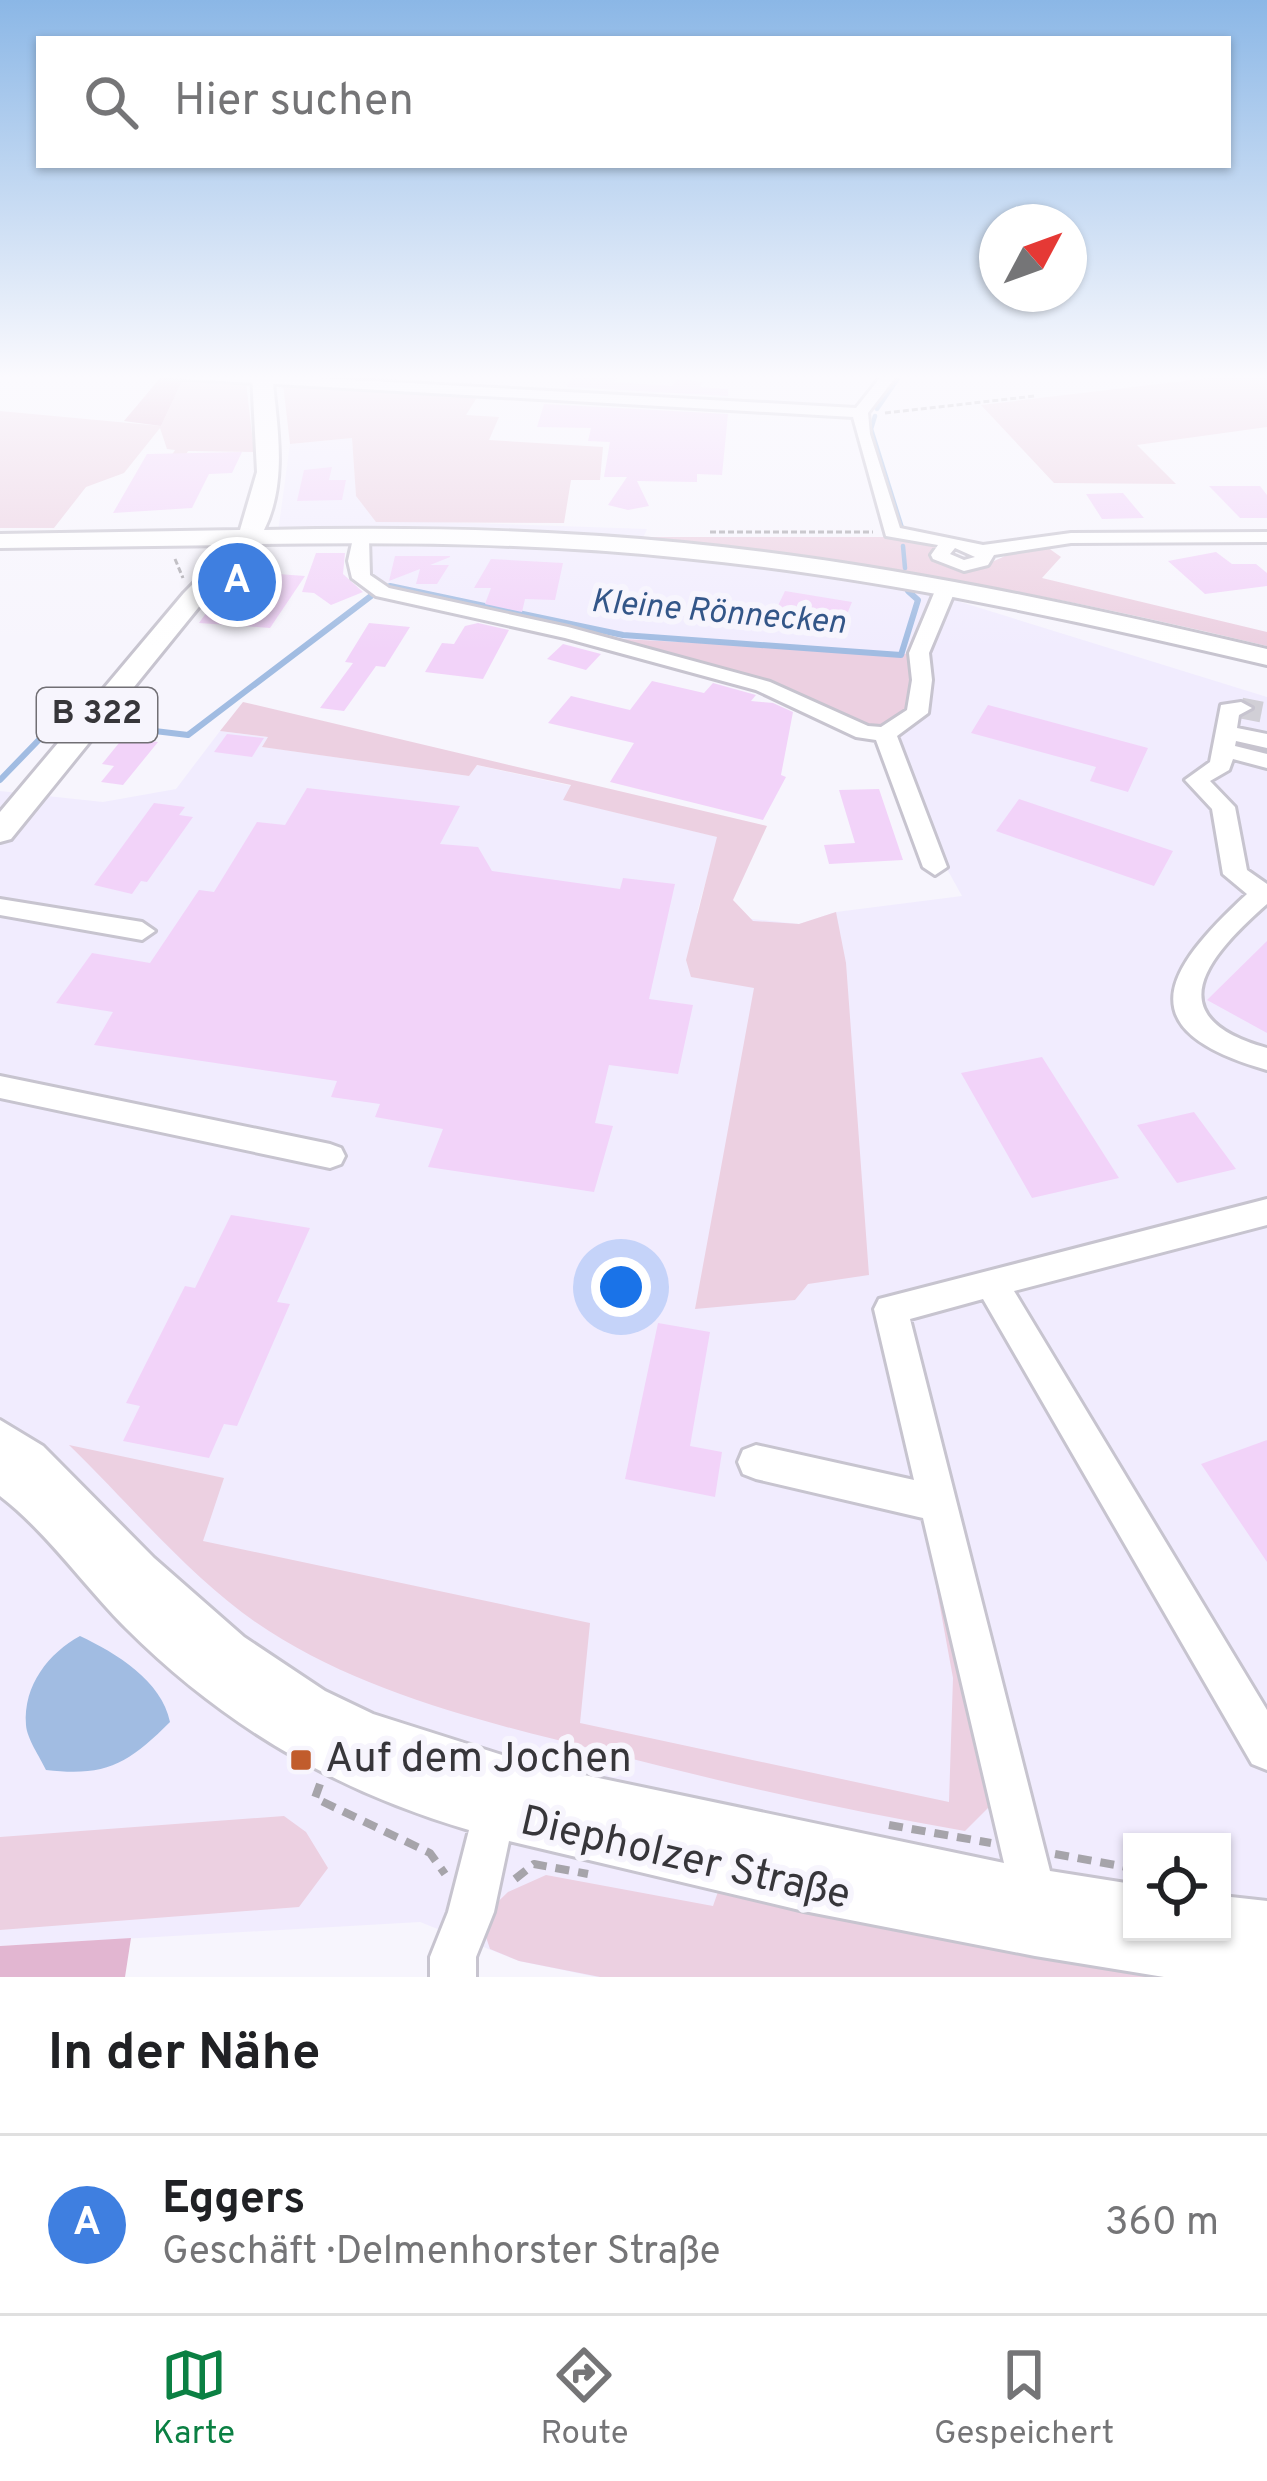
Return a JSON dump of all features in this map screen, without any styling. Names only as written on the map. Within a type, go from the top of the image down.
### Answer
[{"type":"main road","name":"B 322","points":[[0,832],[193,598],[222,574],[250,538],[270,466]]},
{"type":"main road","name":"B 322","points":[[193,598],[220,538],[263,505]]},
{"type":"main road","points":[[263,505],[309,538]]},
{"type":"main road","points":[[0,541],[360,538],[601,543],[947,586],[1267,657]]},
{"type":"main road","points":[[160,539],[206,566]]},
{"type":"street","points":[[872,466],[892,532],[949,544],[940,555],[958,565],[980,564],[986,557],[983,551],[1071,538],[1267,538]]},
{"type":"street","points":[[360,538],[357,561],[362,578],[383,592],[568,633],[763,686],[864,732],[885,734],[917,713],[922,680],[919,653],[947,586]]},
{"type":"street","points":[[1241,707],[1229,710],[1221,765],[1196,781],[1223,807],[1235,874],[1264,895],[1192,966],[1183,988],[1185,1005],[1202,1028],[1241,1052],[1267,1059]]},
{"type":"street","points":[[885,734],[935,867]]},
{"type":"street","points":[[1225,741],[1267,742]]},
{"type":"street","points":[[1225,741],[1267,761]]},
{"type":"street","points":[[0,908],[142,931]]},
{"type":"street","points":[[0,1087],[329,1156]]},
{"type":"street","points":[[1033,1892],[891,1310],[1267,1212]]},
{"type":"street","points":[[990,1281],[1267,1749]]},
{"type":"street","name":"Diepholzer Straße","points":[[0,1437],[30,1458],[190,1617],[261,1675],[347,1726],[498,1798],[705,1867],[1064,1941],[1267,1970]]},
{"type":"street","points":[[756,1462],[938,1503]]},
{"type":"street","name":"Diepholzer Straße","points":[[0,1474],[22,1491],[151,1626],[265,1719],[331,1758],[498,1798],[1123,1906]]},
{"type":"street","points":[[458,1970],[498,1798]]},
{"type":"street","points":[[1231,1920],[1267,1924]]},
{"type":"path","points":[[881,1823],[1123,1866]]},
{"type":"shaded area","points":[[0,466],[129,466],[124,473],[86,487],[54,528],[0,528]]},
{"type":"shaded area","points":[[287,466],[354,466],[356,496],[440,522],[647,529],[638,549],[884,584],[951,599],[1267,697],[1267,1977],[596,1977],[519,1961],[420,1922],[0,1946],[0,791],[103,802],[176,789],[220,731],[269,737],[264,747],[469,776],[476,765],[572,786],[564,800],[718,837],[697,913],[799,924],[836,912],[962,896],[897,741],[931,681],[602,638],[388,588],[367,576],[369,546],[276,547]]},
{"type":"shaded area","points":[[354,466],[601,466],[600,480],[571,480],[564,523],[376,522],[356,496]]},
{"type":"shaded area","points":[[1038,466],[1158,466],[1176,484],[1054,483]]},
{"type":"shaded area","points":[[644,537],[888,537],[934,544],[941,564],[968,569],[1047,547],[1061,557],[1042,578],[1267,632],[1267,646],[957,581]]},
{"type":"shaded area","points":[[602,638],[931,655],[928,694],[922,712],[897,741],[752,681]]},
{"type":"shaded area","points":[[243,702],[767,826],[733,900],[753,921],[799,924],[836,912],[846,963],[869,1275],[808,1284],[795,1300],[695,1309],[754,988],[691,977],[686,960],[717,837],[563,800],[571,785],[477,765],[469,776],[262,747],[268,737],[220,731]]},
{"type":"shaded area","points":[[69,1445],[224,1478],[203,1541],[590,1623],[580,1723],[949,1802],[953,1678],[929,1547],[934,1547],[987,1782],[988,1808],[965,1831],[873,1814],[558,1740],[387,1689],[307,1653],[242,1612],[190,1568]]},
{"type":"shaded area","points":[[284,1816],[306,1832],[328,1868],[299,1907],[0,1930],[0,1837]]},
{"type":"shaded area","points":[[546,1875],[713,1906],[720,1886],[1179,1977],[600,1977],[519,1961],[490,1949],[480,1919],[508,1892]]},
{"type":"shaded area","points":[[131,1938],[125,1977],[0,1977],[0,1946]]},
{"type":"water","points":[[80,1636],[148,1681],[170,1722],[115,1764],[85,1771],[46,1770],[27,1730],[29,1697],[48,1661]]},
{"type":"building","points":[[140,466],[235,466],[232,473],[209,474],[192,508],[113,513]]},
{"type":"building","points":[[606,466],[723,466],[722,475],[697,474],[697,482],[637,481],[649,506],[628,510],[608,505],[627,477],[604,477]]},
{"type":"building","points":[[332,467],[329,480],[346,480],[342,500],[297,501],[304,470]]},
{"type":"building","points":[[1209,486],[1260,486],[1267,495],[1267,518],[1240,518]]},
{"type":"building","points":[[1123,493],[1144,518],[1102,519],[1086,494]]},
{"type":"building","points":[[1216,552],[1232,564],[1256,564],[1267,573],[1267,586],[1205,594],[1168,561]]},
{"type":"building","points":[[316,553],[345,553],[343,574],[363,592],[331,605],[314,593],[302,592]]},
{"type":"building","points":[[395,556],[450,557],[430,565],[449,565],[437,584],[416,584],[420,569],[389,581]]},
{"type":"building","points":[[491,559],[563,563],[555,600],[525,599],[522,612],[485,604],[491,588],[474,588]]},
{"type":"building","points":[[278,574],[305,576],[270,628],[199,623],[231,578],[274,581]]},
{"type":"building","points":[[785,591],[852,602],[841,629],[772,618]]},
{"type":"building","points":[[369,623],[410,627],[385,667],[376,666],[344,711],[320,708],[353,663],[345,662]]},
{"type":"building","points":[[478,623],[509,630],[483,679],[425,672],[442,643],[454,644],[465,626]]},
{"type":"building","points":[[563,644],[601,654],[586,670],[547,659]]},
{"type":"building","points":[[652,681],[704,693],[713,683],[756,695],[751,701],[773,703],[793,712],[781,775],[786,777],[763,820],[610,782],[634,743],[548,723],[571,696],[630,710]]},
{"type":"building","points":[[988,705],[1148,748],[1128,792],[1090,781],[1096,767],[971,733]]},
{"type":"building","points":[[227,734],[264,738],[252,757],[214,752]]},
{"type":"building","points":[[123,738],[158,742],[123,785],[101,782],[114,766],[102,764]]},
{"type":"building","points":[[307,788],[460,806],[440,844],[478,847],[492,871],[620,889],[623,878],[675,884],[649,999],[693,1005],[678,1074],[609,1065],[595,1123],[613,1126],[594,1192],[428,1167],[443,1129],[375,1117],[380,1104],[331,1097],[337,1081],[94,1045],[113,1012],[56,1003],[92,953],[150,963],[199,890],[214,892],[257,822],[285,825]]},
{"type":"building","points":[[879,789],[903,860],[829,864],[824,845],[855,843],[839,790]]},
{"type":"building","points":[[1019,799],[1173,851],[1154,886],[996,831]]},
{"type":"building","points":[[154,803],[185,807],[179,815],[193,817],[147,882],[141,881],[132,894],[94,885]]},
{"type":"building","points":[[1267,941],[1267,1033],[1207,1000]]},
{"type":"building","points":[[1042,1057],[1119,1178],[1032,1198],[961,1073]]},
{"type":"building","points":[[1194,1112],[1236,1169],[1177,1183],[1137,1125]]},
{"type":"building","points":[[231,1215],[310,1228],[277,1302],[290,1304],[237,1426],[224,1424],[209,1458],[123,1441],[140,1406],[126,1403],[185,1286],[195,1288]]},
{"type":"building","points":[[658,1323],[710,1332],[690,1446],[722,1452],[715,1497],[625,1479]]},
{"type":"building","points":[[1267,1440],[1267,1562],[1201,1464]]},
{"type":"waterway","name":"Kleine Rönnecken","points":[[883,466],[902,528]]},
{"type":"waterway","name":"Kleine Rönnecken","points":[[903,546],[905,568]]},
{"type":"waterway","name":"Kleine Rönnecken","points":[[390,586],[623,635],[901,655],[918,600],[908,591]]},
{"type":"waterway","name":"Kleine Rönnecken","points":[[113,726],[188,735],[371,596]]},
{"type":"waterway","name":"Kleine Rönnecken","points":[[0,780],[60,718]]},
{"type":"tunnel","points":[[1241,708],[1267,713]]},
{"type":"place","name":"Eggers","points":[[237,582]]},
{"type":"place","name":"Auf dem Jochen","points":[[301,1760]]}]
